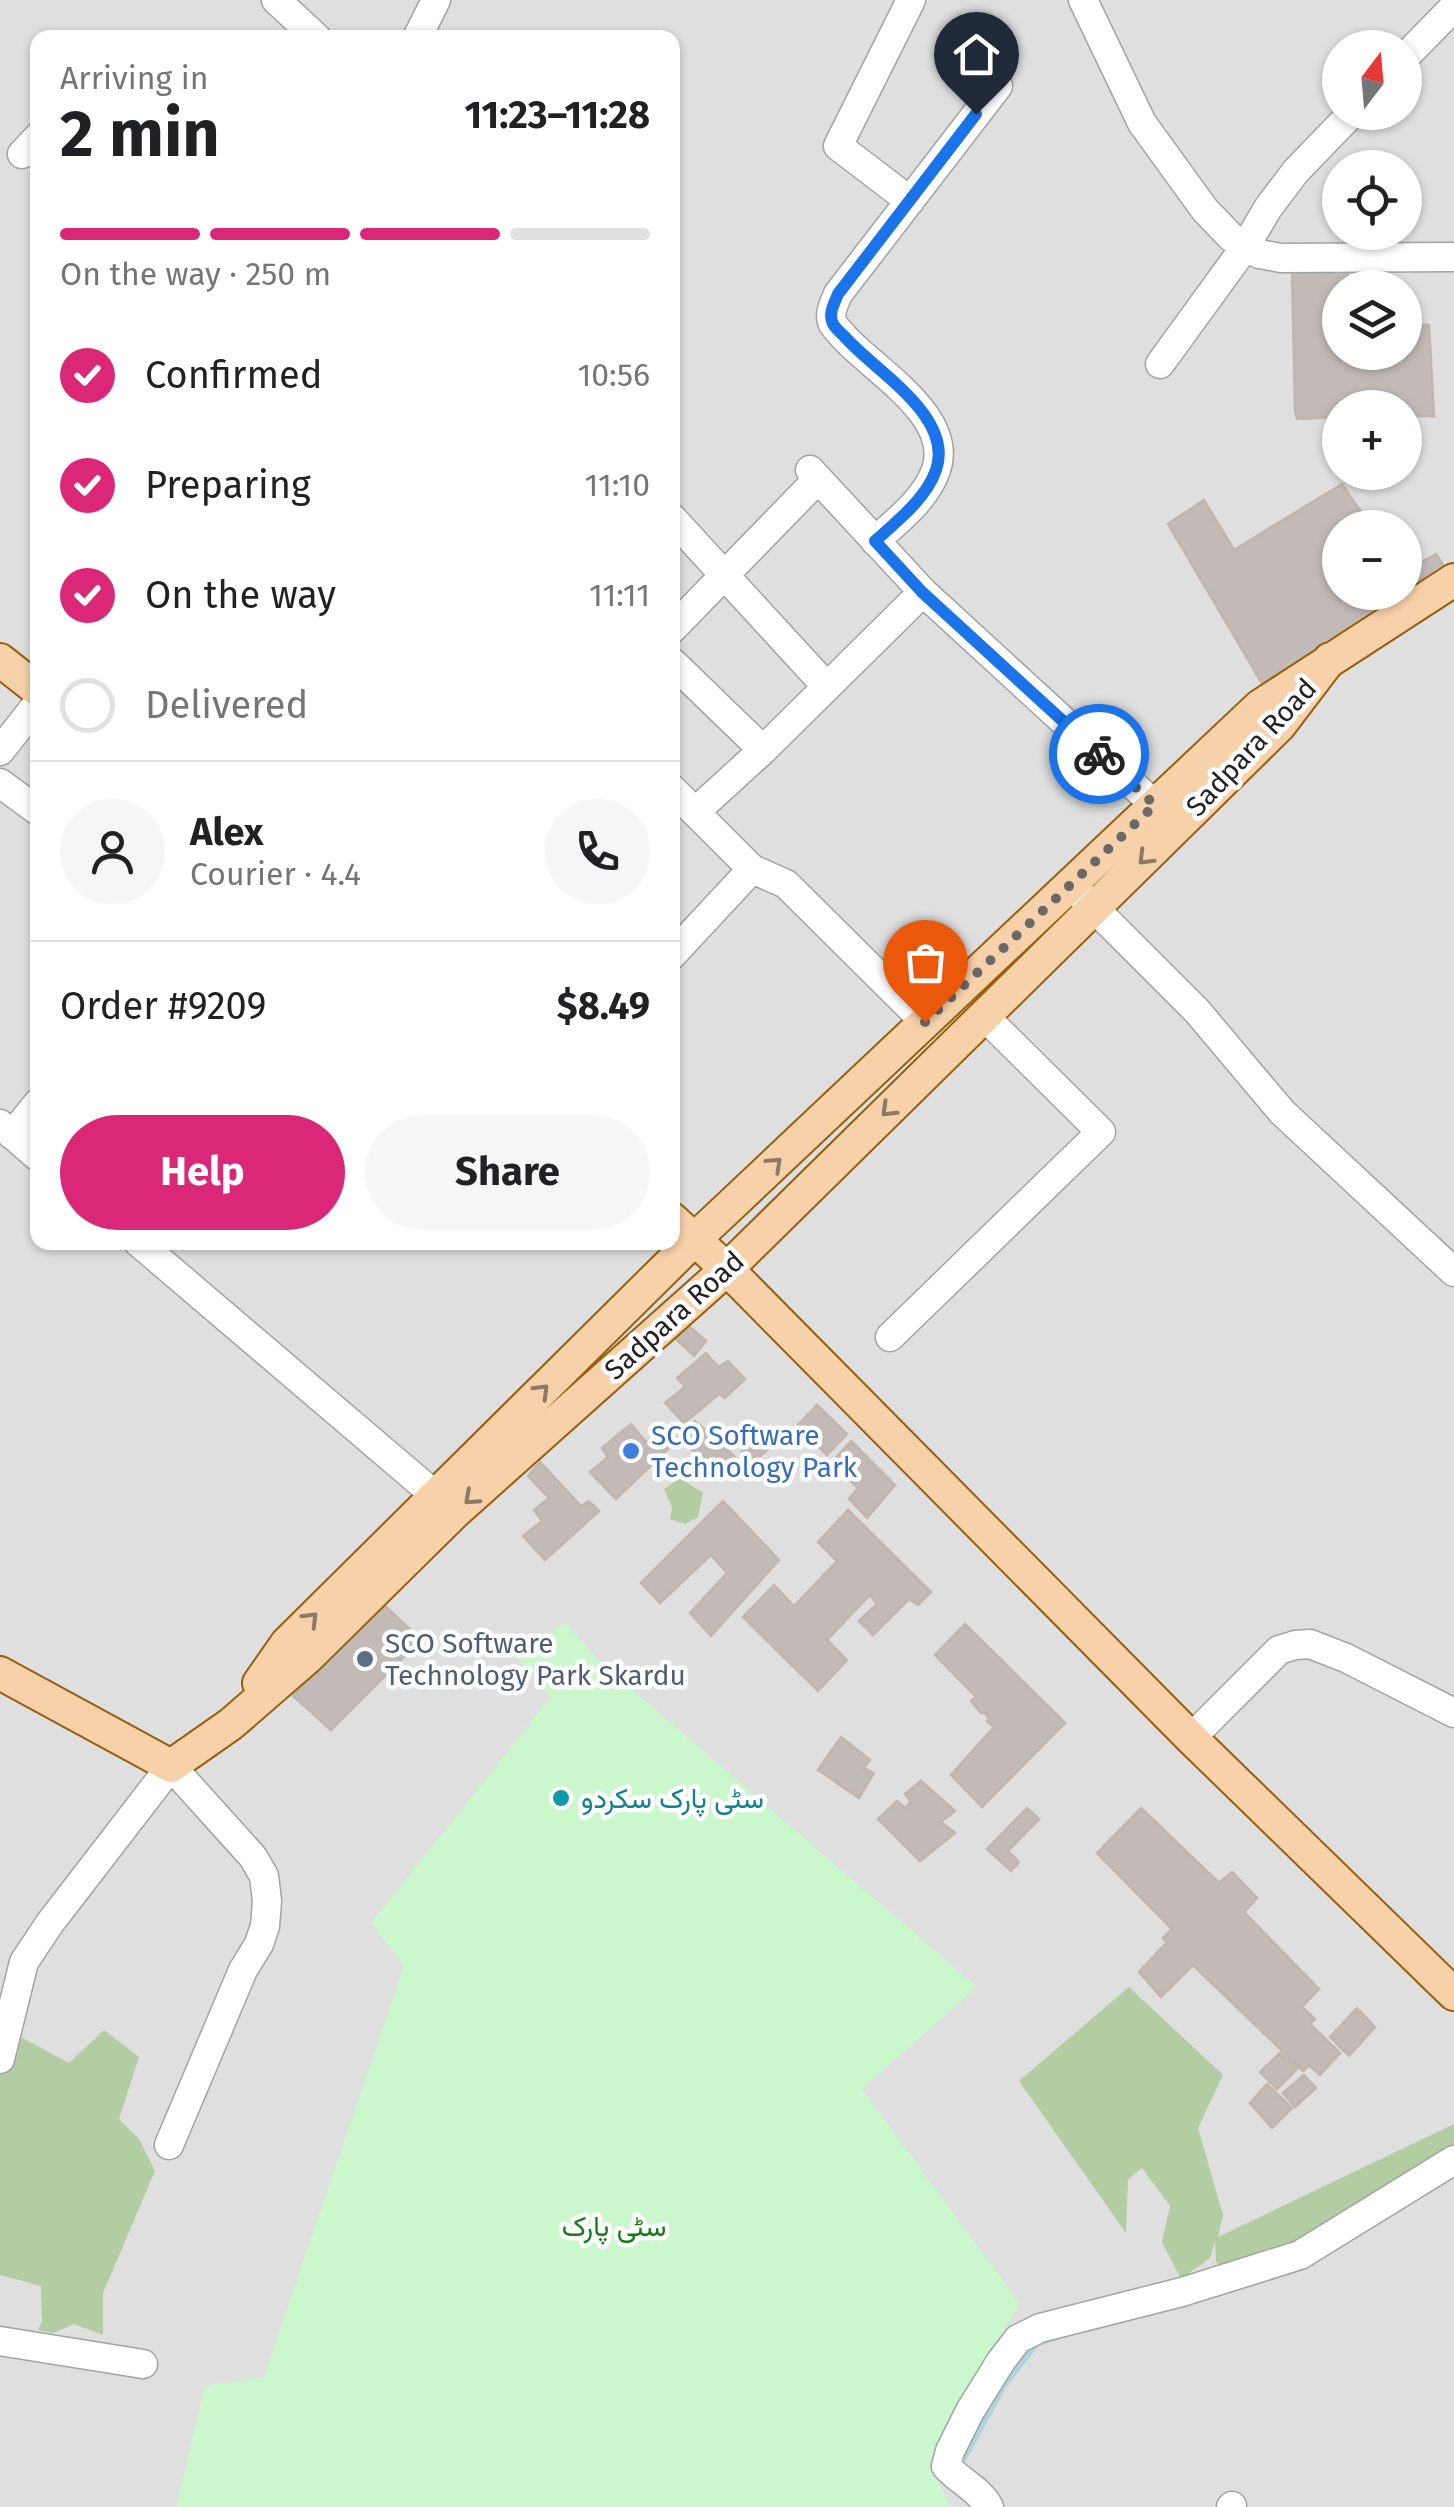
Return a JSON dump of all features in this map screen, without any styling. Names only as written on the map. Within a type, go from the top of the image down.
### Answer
[{"type":"main road","points":[[1330,659],[1454,580]]},
{"type":"main road","name":"Sadpara Road","points":[[230,1724],[307,1658],[456,1512],[726,1269],[984,1016],[1155,805],[1260,706],[1330,659]]},
{"type":"main road","name":"Sadpara Road","points":[[684,1229],[925,1022],[1083,896],[1278,726],[1330,659]]},
{"type":"main road","points":[[0,660],[30,682]]},
{"type":"main road","points":[[684,1229],[1190,1738],[1454,1994]]},
{"type":"main road","name":"Sadpara Road","points":[[230,1724],[287,1643],[436,1496],[664,1250]]},
{"type":"main road","points":[[0,1673],[171,1766],[230,1724]]},
{"type":"street","points":[[276,0],[308,30]]},
{"type":"street","points":[[421,30],[436,0]]},
{"type":"street","points":[[910,201],[838,146],[911,0]]},
{"type":"street","points":[[1083,0],[1142,123],[1205,210],[1245,246],[1259,254],[1281,258],[1454,258]]},
{"type":"street","points":[[1422,39],[1454,7]]},
{"type":"street","points":[[875,541],[922,493],[937,469],[938,448],[933,429],[917,404],[852,345],[833,323],[831,310],[838,294],[998,86]]},
{"type":"street","points":[[1160,364],[1268,208],[1336,130]]},
{"type":"street","points":[[680,622],[814,474],[922,592],[1155,805]]},
{"type":"street","points":[[680,527],[827,686]]},
{"type":"street","points":[[696,812],[922,592]]},
{"type":"street","points":[[680,670],[762,750]]},
{"type":"street","points":[[0,751],[30,695]]},
{"type":"street","points":[[0,783],[30,805]]},
{"type":"street","points":[[680,797],[752,869],[786,884],[925,1022]]},
{"type":"street","points":[[680,946],[752,869]]},
{"type":"street","points":[[1083,896],[1197,1011],[1282,1112],[1454,1272]]},
{"type":"street","points":[[890,1337],[1102,1132],[984,1016]]},
{"type":"street","points":[[30,1110],[6,1130],[30,1150]]},
{"type":"street","points":[[147,1250],[436,1496]]},
{"type":"street","points":[[1190,1738],[1279,1650],[1296,1645],[1310,1644],[1346,1658],[1454,1713]]},
{"type":"street","points":[[0,2059],[24,1962],[171,1766],[253,1857],[264,1876],[267,1901],[265,1926],[258,1944],[169,2145]]},
{"type":"street","points":[[989,2507],[946,2466],[970,2410],[1018,2339],[1040,2328],[1182,2292],[1300,2256],[1454,2160]]},
{"type":"street","points":[[0,2341],[143,2364]]},
{"type":"shaded area","points":[[0,0],[1454,0],[1454,2507],[0,2507]]},
{"type":"green space","points":[[680,1478],[703,1493],[698,1517],[685,1524],[670,1519],[672,1507],[664,1489]]},
{"type":"green space","name":"سٹی پارک","points":[[566,1623],[600,1662],[977,1987],[862,2089],[1020,2304],[956,2404],[929,2464],[951,2507],[176,2507],[205,2386],[264,2377],[404,1966],[371,1923],[551,1697],[517,1658]]},
{"type":"green space","points":[[1129,1987],[1223,2075],[1198,2128],[1223,2215],[1218,2237],[1454,2124],[1454,2146],[1298,2247],[1226,2270],[1216,2262],[1215,2242],[1210,2258],[1181,2279],[1162,2242],[1170,2206],[1142,2168],[1128,2179],[1126,2233],[1019,2081]]},
{"type":"green space","points":[[104,2030],[139,2057],[119,2119],[139,2139],[155,2171],[103,2293],[103,2335],[74,2324],[53,2333],[38,2330],[42,2320],[41,2286],[0,2275],[0,2076],[17,2035],[69,2063]]},
{"type":"building","points":[[1292,268],[1348,268],[1322,270],[1322,370],[1422,370],[1422,325],[1429,325],[1434,416],[1422,416],[1422,390],[1322,390],[1322,418],[1297,419]]},
{"type":"building","points":[[1332,490],[1346,490],[1360,510],[1322,510],[1322,610],[1398,610],[1267,692],[1168,524],[1204,500],[1234,550]]},
{"type":"building","points":[[1436,554],[1451,577],[1422,595],[1422,562]]},
{"type":"building","points":[[685,1323],[706,1341],[694,1356],[672,1335]]},
{"type":"building","points":[[706,1353],[718,1367],[728,1361],[745,1379],[725,1398],[719,1394],[684,1423],[665,1403],[685,1387],[677,1378]]},
{"type":"building","points":[[817,1405],[847,1434],[827,1455],[797,1426]]},
{"type":"building","points":[[695,1421],[735,1457],[718,1475],[679,1437]]},
{"type":"building","points":[[631,1424],[646,1442],[654,1436],[668,1449],[616,1499],[590,1472],[608,1457],[602,1448]]},
{"type":"building","points":[[759,1434],[772,1445],[752,1464],[741,1452]]},
{"type":"building","points":[[851,1441],[895,1485],[867,1518],[849,1499],[858,1488],[832,1462]]},
{"type":"building","points":[[540,1462],[581,1506],[589,1501],[599,1511],[545,1560],[523,1536],[542,1521],[534,1510],[549,1498],[528,1476]]},
{"type":"building","points":[[723,1501],[779,1560],[711,1636],[690,1613],[727,1573],[711,1555],[660,1603],[641,1583]]},
{"type":"building","points":[[848,1510],[931,1592],[918,1605],[909,1599],[873,1635],[859,1621],[877,1604],[870,1595],[827,1640],[847,1660],[818,1691],[743,1617],[774,1585],[794,1606],[837,1561],[818,1542]]},
{"type":"building","name":"SCO Software Technology Park Skardu","points":[[382,1603],[421,1640],[331,1730],[293,1696]]},
{"type":"building","points":[[965,1624],[1065,1723],[982,1807],[951,1775],[994,1727],[971,1701],[976,1697],[935,1655]]},
{"type":"building","points":[[841,1737],[870,1760],[864,1768],[874,1773],[859,1798],[818,1770]]},
{"type":"building","points":[[921,1781],[955,1811],[941,1822],[955,1833],[920,1861],[878,1819],[897,1801],[905,1808],[911,1802],[905,1794]]},
{"type":"building","points":[[1027,1808],[1039,1819],[1008,1851],[1019,1862],[1011,1871],[987,1849]]},
{"type":"building","points":[[1141,1808],[1219,1883],[1232,1872],[1257,1898],[1244,1912],[1319,1989],[1302,2007],[1315,2019],[1310,2024],[1340,2053],[1320,2075],[1309,2065],[1303,2071],[1193,1965],[1161,1997],[1139,1972],[1167,1942],[1163,1938],[1172,1929],[1097,1853]]},
{"type":"building","points":[[1357,2008],[1375,2027],[1349,2056],[1330,2037]]},
{"type":"building","points":[[1280,2053],[1297,2069],[1277,2089],[1260,2072]]},
{"type":"building","points":[[1304,2075],[1316,2088],[1295,2107],[1283,2093]]},
{"type":"building","points":[[1267,2084],[1292,2108],[1272,2128],[1250,2103]]},
{"type":"waterway","points":[[959,2467],[1003,2387],[1036,2344],[1057,2337]]},
{"type":"way so far","points":[[925,1022],[1155,805],[1099,754]]},
{"type":"place","name":"SCO Software Technology Park","points":[[631,1451]]},
{"type":"place","name":"SCO Software Technology Park Skardu","points":[[365,1659]]},
{"type":"place","name":"سٹی پارک سکردو","points":[[561,1798]]},
{"type":"route","points":[[976,114],[838,294],[831,310],[833,323],[917,404],[933,429],[938,448],[937,469],[922,493],[875,541],[922,592],[1099,754]]}]
